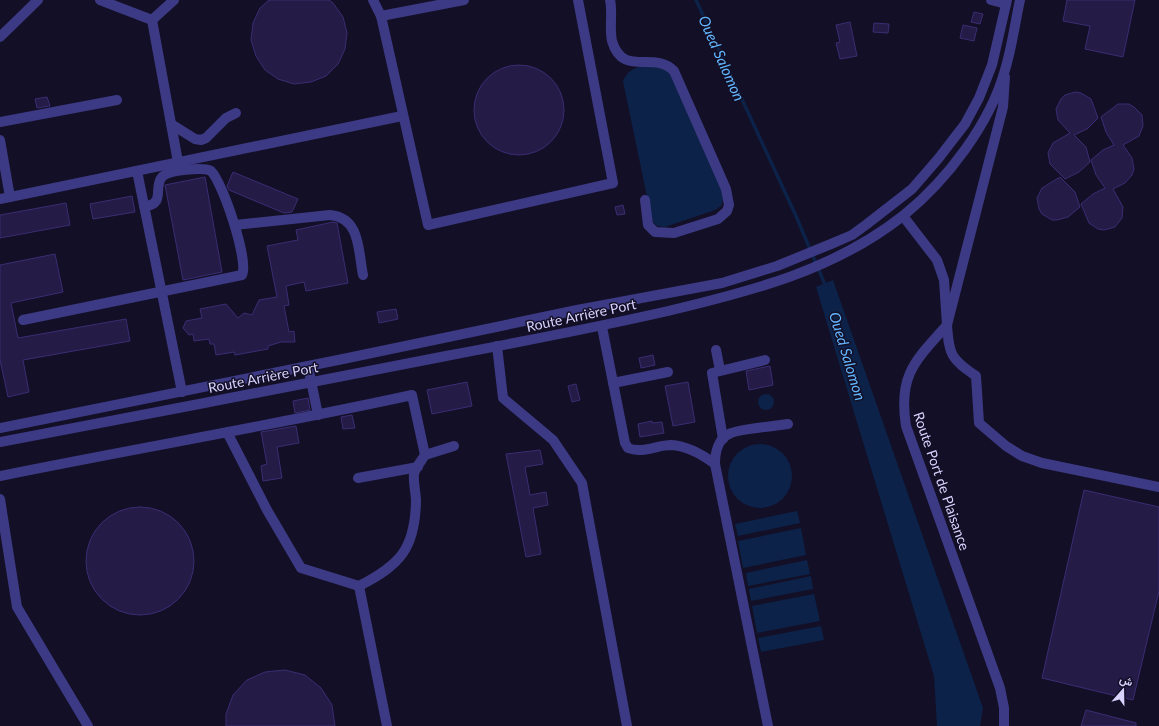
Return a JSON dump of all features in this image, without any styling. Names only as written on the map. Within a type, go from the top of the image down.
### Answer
[{"type":"street","points":[[0,37],[38,0]]},
{"type":"street","points":[[100,0],[152,20]]},
{"type":"street","points":[[152,20],[174,0]]},
{"type":"street","points":[[373,0],[381,16],[402,116],[428,225],[613,184],[578,0]]},
{"type":"street","points":[[381,16],[464,0]]},
{"type":"street","points":[[610,0],[612,40],[620,54],[633,62],[663,62],[674,71],[726,188],[729,205],[727,210],[718,219],[674,233],[656,232],[648,225],[645,200]]},
{"type":"street","points":[[991,0],[1007,2]]},
{"type":"street","name":"Route Arrière Port","points":[[0,442],[602,327],[753,290],[803,272],[855,249],[903,216],[950,168],[978,132],[993,103],[1005,71],[1020,0]]},
{"type":"street","name":"Route Arrière Port","points":[[0,428],[577,310],[722,283],[794,260],[852,235],[912,189],[938,159],[965,124],[979,98],[992,65],[1007,2]]},
{"type":"street","points":[[152,20],[178,162]]},
{"type":"street","points":[[947,325],[1003,107],[1006,89],[1005,71]]},
{"type":"street","points":[[0,122],[54,108],[116,100]]},
{"type":"street","points":[[171,124],[195,139],[201,140],[206,138],[226,118],[236,113]]},
{"type":"street","points":[[0,140],[5,198],[402,116]]},
{"type":"street","points":[[23,320],[242,275],[243,268],[235,225],[215,174],[207,169],[197,169],[166,174],[160,180],[157,199],[154,203],[144,206]]},
{"type":"street","points":[[137,171],[182,392]]},
{"type":"street","points":[[235,225],[330,215],[344,218],[354,228],[363,275]]},
{"type":"street","points":[[903,216],[937,260],[944,280],[948,348],[957,364],[976,376],[980,423],[1006,446],[1022,456],[1042,463],[1159,488]]},
{"type":"street","name":"Route Port de Plaisance","points":[[947,325],[911,369],[905,385],[903,405],[906,426],[1000,688],[1004,708],[1004,726]]},
{"type":"street","points":[[602,327],[625,443],[628,448],[640,450],[672,445],[701,454],[715,464]]},
{"type":"street","points":[[497,346],[503,398],[553,440],[582,483],[627,726]]},
{"type":"street","points":[[716,350],[720,370]]},
{"type":"street","points":[[765,360],[720,370],[712,374],[711,377],[724,434],[716,452],[715,464],[768,726]]},
{"type":"street","points":[[308,366],[318,415]]},
{"type":"street","points":[[613,383],[668,372]]},
{"type":"street","points":[[0,476],[227,432],[318,415],[412,395],[425,455],[414,473],[416,500],[414,528],[408,545],[397,562],[376,577],[359,586],[301,568],[267,510],[227,432]]},
{"type":"street","points":[[724,434],[788,424]]},
{"type":"street","points":[[425,455],[454,446]]},
{"type":"street","points":[[358,478],[418,467]]},
{"type":"street","points":[[0,499],[16,607],[88,726]]},
{"type":"street","points":[[359,586],[387,726]]},
{"type":"water","points":[[660,63],[668,67],[725,194],[721,206],[715,210],[665,227],[657,226],[652,221],[623,81],[629,72],[638,67]]},
{"type":"water","points":[[833,280],[983,708],[980,726],[937,726],[934,676],[816,287]]},
{"type":"water","points":[[763,394],[769,394],[774,399],[772,408],[769,410],[763,410],[758,405],[758,399]]},
{"type":"water","points":[[760,444],[778,450],[786,458],[792,476],[786,494],[778,502],[760,508],[742,502],[734,494],[728,476],[734,458],[742,450]]},
{"type":"water","points":[[797,511],[800,523],[738,536],[735,524]]},
{"type":"water","points":[[801,528],[806,555],[743,568],[738,541]]},
{"type":"water","points":[[807,560],[810,574],[748,586],[746,573]]},
{"type":"water","points":[[811,576],[813,589],[751,601],[749,589]]},
{"type":"water","points":[[814,594],[820,621],[757,633],[752,606]]},
{"type":"water","points":[[821,626],[824,640],[761,652],[758,638]]},
{"type":"building","points":[[269,0],[329,0],[333,3],[343,17],[347,33],[345,49],[338,64],[326,76],[311,82],[294,84],[278,79],[265,70],[256,56],[251,40],[253,23],[260,8]]},
{"type":"building","points":[[1067,0],[1135,0],[1123,57],[1085,49],[1090,26],[1063,21]]},
{"type":"building","points":[[974,12],[983,14],[980,24],[971,22]]},
{"type":"building","points":[[850,22],[857,56],[840,59],[836,43],[840,42],[836,25]]},
{"type":"building","points":[[874,23],[889,24],[888,33],[873,32]]},
{"type":"building","points":[[963,25],[977,28],[974,41],[960,38]]},
{"type":"building","points":[[519,65],[536,68],[551,78],[561,93],[564,110],[561,127],[551,142],[536,152],[519,155],[502,152],[487,142],[477,127],[474,110],[477,93],[487,78],[502,68]]},
{"type":"building","points":[[1075,92],[1081,93],[1091,99],[1098,118],[1087,129],[1074,135],[1086,147],[1090,162],[1079,172],[1065,179],[1050,164],[1048,153],[1053,143],[1070,133],[1058,120],[1056,109],[1061,99],[1065,95]]},
{"type":"building","points":[[47,97],[50,106],[37,108],[35,99]]},
{"type":"building","points":[[1118,104],[1129,104],[1134,107],[1142,115],[1143,126],[1139,136],[1123,145],[1132,158],[1134,169],[1132,175],[1125,183],[1113,189],[1123,207],[1122,218],[1115,227],[1104,230],[1098,229],[1089,223],[1081,204],[1093,194],[1105,188],[1096,175],[1091,160],[1103,150],[1114,145],[1106,132],[1101,117]]},
{"type":"building","points":[[233,172],[298,199],[292,212],[284,213],[229,190],[227,186]]},
{"type":"building","points":[[205,177],[222,272],[183,280],[165,185]]},
{"type":"building","points":[[1060,177],[1075,192],[1080,207],[1068,217],[1052,220],[1042,214],[1039,209],[1037,198],[1042,188]]},
{"type":"building","points":[[132,196],[135,212],[93,219],[90,204]]},
{"type":"building","points":[[66,203],[70,225],[0,238],[0,215]]},
{"type":"building","points":[[623,205],[625,214],[617,215],[615,207]]},
{"type":"building","points":[[333,222],[337,223],[348,283],[306,291],[304,282],[286,286],[289,305],[284,306],[289,332],[294,331],[295,342],[281,342],[268,346],[268,349],[235,355],[234,352],[216,355],[214,344],[210,344],[209,339],[194,341],[193,334],[189,335],[183,328],[186,321],[202,318],[200,309],[226,304],[238,318],[244,313],[252,315],[259,300],[277,297],[267,246],[298,240],[296,230]]},
{"type":"building","points":[[55,254],[63,292],[11,303],[18,338],[126,319],[130,341],[23,360],[29,392],[8,397],[0,360],[0,265]]},
{"type":"building","points":[[396,309],[398,319],[379,323],[377,312]]},
{"type":"building","points":[[653,355],[655,365],[641,368],[639,358]]},
{"type":"building","points":[[770,366],[773,385],[749,390],[746,371]]},
{"type":"building","points":[[467,382],[472,406],[432,414],[427,390]]},
{"type":"building","points":[[688,382],[695,422],[673,426],[665,386]]},
{"type":"building","points":[[576,384],[580,400],[572,402],[568,386]]},
{"type":"building","points":[[308,398],[310,410],[295,413],[293,401]]},
{"type":"building","points":[[352,415],[355,428],[343,429],[341,417]]},
{"type":"building","points":[[652,421],[652,423],[662,422],[664,433],[640,437],[638,424]]},
{"type":"building","points":[[296,426],[299,443],[277,447],[282,478],[263,481],[261,466],[267,464],[261,432]]},
{"type":"building","points":[[540,450],[543,464],[525,467],[530,495],[546,492],[548,505],[533,508],[541,554],[526,557],[506,454]]},
{"type":"building","points":[[1084,490],[1159,507],[1159,591],[1133,700],[1042,678]]},
{"type":"building","points":[[140,507],[161,511],[178,523],[190,540],[194,561],[190,582],[178,599],[161,611],[140,615],[119,611],[102,599],[90,582],[86,561],[90,540],[102,523],[119,511]]},
{"type":"building","points":[[285,670],[305,675],[321,688],[332,705],[335,726],[226,726],[226,714],[233,695],[247,680],[265,672]]},
{"type":"building","points":[[1086,710],[1136,723],[1136,726],[1081,726]]},
{"type":"waterway","name":"Oued Salomon","points":[[696,0],[796,216],[826,287]]}]
